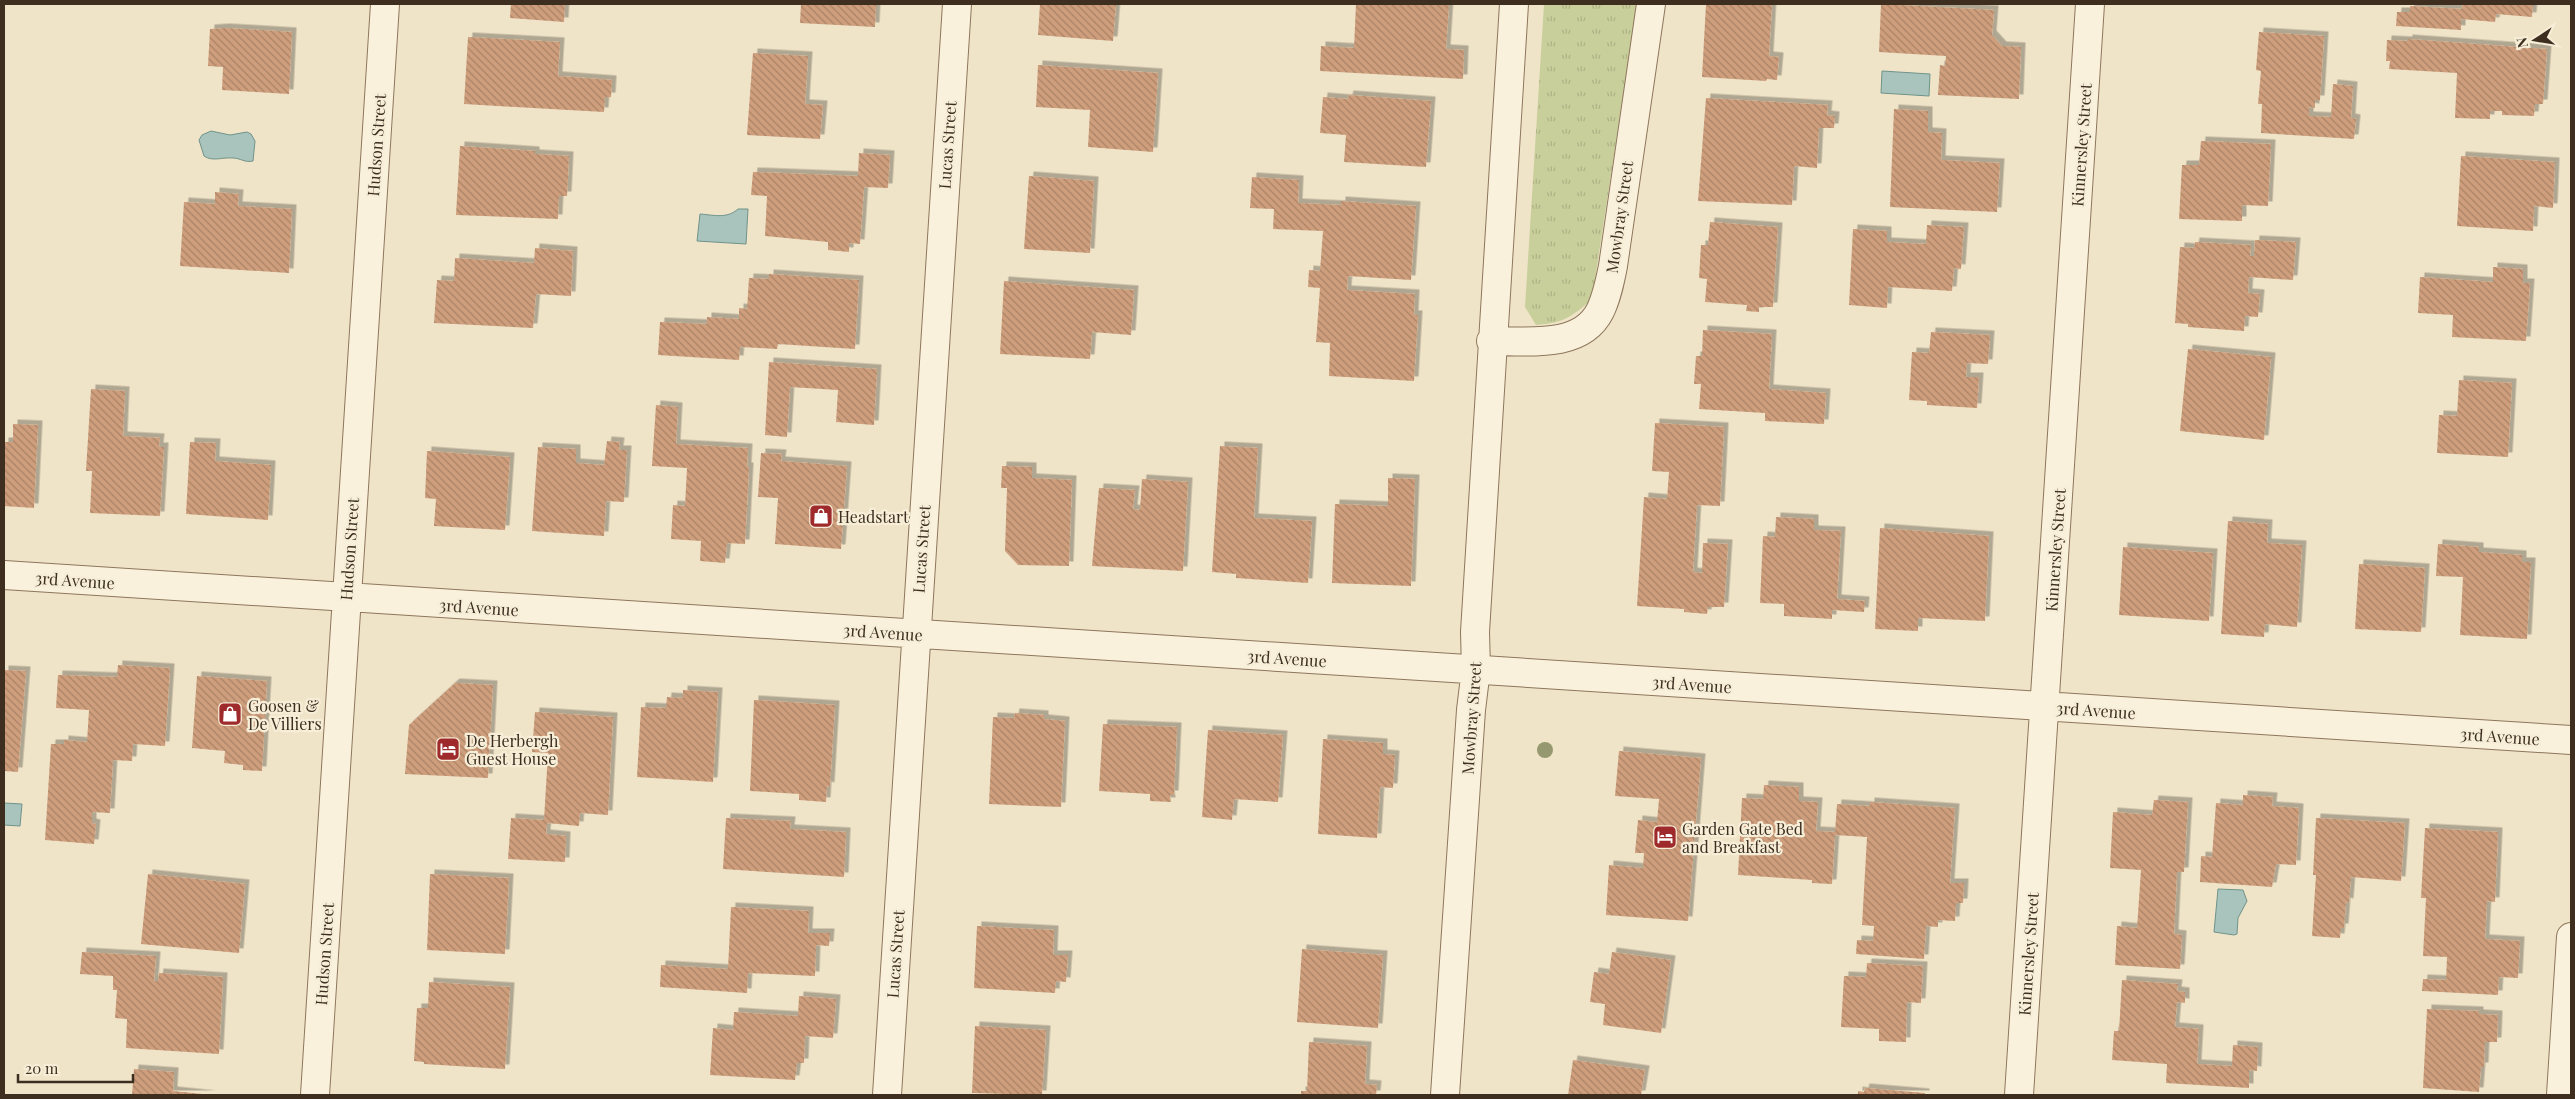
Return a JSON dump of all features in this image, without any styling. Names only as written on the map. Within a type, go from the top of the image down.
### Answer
[{"type":"street","name":"Hudson Street","points":[[315,1095],[385,4]]},
{"type":"street","name":"Lucas Street","points":[[886,1095],[957,4]]},
{"type":"street","name":"Mowbray Street","points":[[1445,1095],[1471,710],[1476,669],[1475,632],[1514,4]]},
{"type":"street","name":"Mowbray Street","points":[[1492,341],[1554,340],[1571,336],[1589,325],[1600,312],[1607,293],[1613,266],[1651,4]]},
{"type":"street","name":"Kinnersley Street","points":[[2019,1095],[2090,4]]},
{"type":"street","name":"3rd Avenue","points":[[4,575],[2571,740]]},
{"type":"street","points":[[2561,1095],[2571,937]]},
{"type":"green space","points":[[1544,4],[1637,4],[1592,299],[1567,318],[1553,323],[1536,325],[1525,307]]},
{"type":"water","points":[[1882,71],[1930,74],[1929,96],[1881,93]]},
{"type":"water","points":[[211,131],[230,135],[247,132],[251,134],[255,141],[253,161],[233,158],[211,159],[204,156],[199,140],[202,135]]},
{"type":"water","points":[[738,209],[748,209],[746,244],[697,241],[700,214],[725,215]]},
{"type":"water","points":[[4,803],[22,804],[20,826],[4,825]]},
{"type":"water","points":[[2218,889],[2243,890],[2247,901],[2238,918],[2237,934],[2214,932]]},
{"type":"building","points":[[511,4],[565,4],[564,22],[510,18]]},
{"type":"building","points":[[801,4],[876,4],[875,27],[800,23]]},
{"type":"building","points":[[1040,4],[1116,4],[1113,41],[1038,35]]},
{"type":"building","points":[[1356,4],[1449,4],[1446,49],[1464,50],[1463,79],[1320,71],[1321,46],[1354,48]]},
{"type":"building","points":[[1706,4],[1772,4],[1769,56],[1779,57],[1777,80],[1702,77]]},
{"type":"building","points":[[1881,4],[1994,10],[1992,35],[2002,46],[2021,47],[2019,99],[1938,95],[1940,65],[1945,66],[1946,56],[1879,52]]},
{"type":"building","points":[[2463,4],[2533,4],[2532,17],[2496,14],[2495,22],[2461,19],[2461,30],[2396,26],[2397,12],[2410,12],[2410,6],[2462,9]]},
{"type":"building","points":[[225,28],[292,32],[289,94],[222,90],[223,67],[208,66],[210,29]]},
{"type":"building","points":[[2259,32],[2324,36],[2320,100],[2315,100],[2315,108],[2309,107],[2309,116],[2331,117],[2333,84],[2353,86],[2351,118],[2356,119],[2354,139],[2261,133],[2262,104],[2258,104],[2261,71],[2256,70]]},
{"type":"building","points":[[468,37],[560,42],[558,76],[612,80],[611,97],[605,97],[604,112],[464,104]]},
{"type":"building","points":[[2408,39],[2547,49],[2543,104],[2535,104],[2534,116],[2502,115],[2502,111],[2490,111],[2490,119],[2455,118],[2457,73],[2389,69],[2390,61],[2386,61],[2387,40],[2408,41]]},
{"type":"building","points":[[753,53],[808,56],[805,104],[823,105],[820,139],[747,135]]},
{"type":"building","points":[[1038,65],[1158,73],[1153,152],[1088,147],[1090,110],[1036,107]]},
{"type":"building","points":[[1349,95],[1431,101],[1426,167],[1344,162],[1346,135],[1320,133],[1323,97],[1348,99]]},
{"type":"building","points":[[1706,98],[1828,105],[1827,115],[1835,116],[1834,128],[1819,128],[1817,168],[1794,166],[1792,205],[1698,201]]},
{"type":"building","points":[[1894,109],[1928,111],[1928,132],[1942,133],[1941,160],[2000,163],[1997,212],[1890,207]]},
{"type":"building","points":[[2201,141],[2271,144],[2268,206],[2242,205],[2242,221],[2179,219],[2182,165],[2199,165]]},
{"type":"building","points":[[460,146],[535,151],[535,154],[569,156],[567,196],[559,196],[558,219],[456,215]]},
{"type":"building","points":[[859,153],[890,155],[888,188],[864,187],[860,244],[849,243],[849,252],[828,250],[828,242],[765,236],[767,196],[751,195],[753,172],[858,176]]},
{"type":"building","points":[[2461,156],[2555,162],[2553,208],[2534,206],[2533,231],[2457,226]]},
{"type":"building","points":[[1029,176],[1094,181],[1090,253],[1024,249]]},
{"type":"building","points":[[1252,177],[1299,180],[1298,203],[1341,205],[1341,201],[1416,206],[1411,280],[1348,276],[1347,290],[1415,294],[1414,315],[1418,315],[1414,381],[1329,376],[1330,343],[1316,342],[1320,288],[1308,287],[1309,270],[1320,271],[1323,231],[1273,229],[1274,209],[1250,208]]},
{"type":"building","points":[[215,192],[239,194],[238,206],[292,209],[289,273],[180,266],[184,202],[215,204]]},
{"type":"building","points":[[1710,222],[1778,227],[1773,307],[1759,307],[1759,312],[1746,311],[1747,305],[1705,302],[1707,279],[1699,278],[1701,245],[1708,245]]},
{"type":"building","points":[[1927,225],[1964,227],[1961,269],[1954,268],[1952,291],[1888,287],[1887,308],[1849,305],[1853,229],[1887,231],[1887,242],[1926,244]]},
{"type":"building","points":[[2255,240],[2296,242],[2293,280],[2249,277],[2248,293],[2260,294],[2258,317],[2245,316],[2244,331],[2188,327],[2188,324],[2175,323],[2180,247],[2194,248],[2195,242],[2251,245],[2250,256],[2254,256]]},
{"type":"building","points":[[535,248],[573,251],[571,296],[536,294],[533,328],[434,323],[437,280],[454,281],[455,258],[534,263]]},
{"type":"building","points":[[2493,267],[2523,269],[2523,283],[2530,283],[2526,341],[2452,337],[2453,315],[2418,313],[2420,277],[2493,282]]},
{"type":"building","points":[[769,274],[859,280],[855,349],[778,344],[777,349],[740,347],[739,360],[658,355],[660,322],[707,324],[707,317],[739,319],[739,308],[747,309],[749,278],[769,279]]},
{"type":"building","points":[[1004,281],[1134,290],[1131,335],[1092,332],[1090,359],[1000,354]]},
{"type":"building","points":[[1703,330],[1772,334],[1769,389],[1826,393],[1824,424],[1765,421],[1765,413],[1699,409],[1701,384],[1694,384],[1696,356],[1702,356]]},
{"type":"building","points":[[1931,332],[1990,335],[1988,364],[1967,363],[1966,377],[1979,377],[1977,408],[1927,405],[1927,401],[1909,400],[1912,352],[1929,353]]},
{"type":"building","points":[[2188,349],[2271,357],[2264,440],[2180,431]]},
{"type":"building","points":[[769,362],[877,369],[874,425],[836,422],[838,390],[790,387],[787,437],[765,435]]},
{"type":"building","points":[[2459,380],[2512,383],[2508,457],[2437,453],[2439,415],[2457,416]]},
{"type":"building","points":[[91,389],[125,391],[123,436],[160,438],[159,447],[164,447],[160,516],[90,513],[92,471],[86,471]]},
{"type":"building","points":[[656,405],[678,407],[676,444],[748,448],[747,467],[749,467],[745,544],[727,543],[725,563],[700,561],[701,541],[671,539],[673,505],[685,506],[687,468],[652,466]]},
{"type":"building","points":[[1655,423],[1724,427],[1720,506],[1697,505],[1693,572],[1702,573],[1703,543],[1728,544],[1724,607],[1708,607],[1707,614],[1684,612],[1684,609],[1637,606],[1644,497],[1667,499],[1669,472],[1652,471]]},
{"type":"building","points":[[13,424],[38,425],[34,508],[4,506],[4,442],[13,442]]},
{"type":"building","points":[[607,441],[620,442],[619,450],[627,450],[624,502],[606,501],[604,536],[532,531],[538,447],[576,449],[576,463],[604,465]]},
{"type":"building","points":[[190,442],[216,443],[215,461],[271,465],[268,520],[186,514]]},
{"type":"building","points":[[1220,446],[1258,448],[1254,518],[1312,521],[1308,583],[1236,578],[1236,574],[1212,572]]},
{"type":"building","points":[[427,451],[510,457],[505,530],[434,526],[436,499],[425,498]]},
{"type":"building","points":[[761,453],[782,454],[781,461],[847,466],[841,549],[775,544],[778,498],[758,497]]},
{"type":"building","points":[[1002,466],[1032,467],[1032,478],[1072,480],[1069,566],[1018,565],[1005,551],[1007,488],[1001,488]]},
{"type":"building","points":[[1388,478],[1415,479],[1411,586],[1332,583],[1335,504],[1388,506]]},
{"type":"building","points":[[1142,479],[1188,482],[1183,571],[1092,566],[1099,488],[1135,490],[1133,509],[1140,510]]},
{"type":"building","points":[[1776,517],[1814,519],[1814,530],[1841,531],[1837,599],[1865,601],[1864,612],[1832,610],[1832,619],[1784,616],[1784,604],[1760,603],[1763,536],[1775,537]]},
{"type":"building","points":[[2228,521],[2268,524],[2267,543],[2302,545],[2297,627],[2265,624],[2264,637],[2221,634]]},
{"type":"building","points":[[1880,528],[1989,536],[1985,621],[1918,618],[1918,631],[1875,629]]},
{"type":"building","points":[[2438,544],[2479,547],[2479,552],[2522,555],[2522,562],[2531,562],[2527,639],[2460,635],[2463,577],[2436,576]]},
{"type":"building","points":[[2123,547],[2213,553],[2209,621],[2119,615]]},
{"type":"building","points":[[2359,564],[2425,568],[2421,632],[2355,629]]},
{"type":"building","points":[[118,665],[170,668],[165,746],[133,744],[132,761],[113,760],[110,813],[92,812],[92,823],[96,824],[94,844],[45,840],[51,744],[64,744],[64,740],[87,742],[89,710],[56,708],[58,675],[117,677]]},
{"type":"building","points":[[4,670],[26,671],[18,772],[4,771]]},
{"type":"building","name":"Goosen & De Villiers","points":[[197,676],[267,681],[262,771],[243,770],[243,765],[224,763],[225,751],[192,748]]},
{"type":"building","name":"De Herbergh Guest House","points":[[455,683],[493,685],[488,778],[405,774],[409,725]]},
{"type":"building","points":[[683,690],[718,692],[713,782],[637,777],[641,707],[666,708],[667,697],[683,698]]},
{"type":"building","points":[[754,700],[835,705],[830,787],[827,786],[826,802],[799,800],[799,794],[750,791]]},
{"type":"building","points":[[535,712],[613,717],[608,815],[580,813],[579,826],[547,823],[546,834],[566,836],[565,862],[508,859],[511,818],[544,820],[548,753],[532,752]]},
{"type":"building","points":[[1015,713],[1044,715],[1044,719],[1065,721],[1061,807],[989,804],[993,717],[1014,718]]},
{"type":"building","points":[[1103,724],[1177,727],[1174,795],[1170,795],[1171,802],[1150,801],[1150,794],[1099,791]]},
{"type":"building","points":[[1208,730],[1283,735],[1278,802],[1234,799],[1232,820],[1202,817]]},
{"type":"building","points":[[1323,739],[1383,743],[1383,754],[1395,755],[1393,788],[1380,787],[1377,838],[1318,834]]},
{"type":"building","name":"Garden Gate Bed and Breakfast","points":[[1619,751],[1701,758],[1688,921],[1606,915],[1609,865],[1643,868],[1644,853],[1635,853],[1638,820],[1657,822],[1659,799],[1615,796]]},
{"type":"building","points":[[1764,785],[1799,787],[1799,801],[1818,802],[1816,831],[1835,832],[1837,804],[1870,806],[1870,802],[1955,808],[1950,883],[1964,883],[1963,903],[1956,903],[1955,921],[1938,920],[1938,927],[1926,926],[1924,959],[1856,954],[1857,940],[1873,941],[1874,926],[1862,925],[1867,837],[1835,835],[1832,884],[1812,883],[1812,880],[1738,875],[1742,798],[1763,799]]},
{"type":"building","points":[[2243,795],[2273,797],[2272,806],[2299,808],[2296,865],[2276,864],[2272,887],[2200,882],[2201,856],[2212,857],[2216,803],[2243,805]]},
{"type":"building","points":[[2154,800],[2188,802],[2184,872],[2177,872],[2174,934],[2182,935],[2180,969],[2115,965],[2117,926],[2137,928],[2141,870],[2110,868],[2113,812],[2152,815]]},
{"type":"building","points":[[726,818],[791,821],[790,829],[846,832],[844,877],[723,869]]},
{"type":"building","points":[[2316,818],[2405,823],[2401,881],[2351,877],[2349,903],[2346,902],[2344,928],[2341,928],[2340,938],[2312,936],[2316,875],[2313,875]]},
{"type":"building","points":[[2425,828],[2498,832],[2495,902],[2487,901],[2485,939],[2520,941],[2518,978],[2499,977],[2498,995],[2422,991],[2423,979],[2446,980],[2447,957],[2423,956],[2426,898],[2421,898]]},
{"type":"building","points":[[148,874],[245,884],[239,953],[141,944]]},
{"type":"building","points":[[430,874],[509,878],[505,954],[427,950]]},
{"type":"building","points":[[731,907],[809,911],[808,933],[830,933],[829,946],[816,945],[815,976],[748,973],[747,993],[660,987],[661,965],[728,969]]},
{"type":"building","points":[[977,926],[1054,930],[1053,955],[1068,955],[1066,982],[1056,981],[1055,993],[974,988]]},
{"type":"building","points":[[1302,949],[1383,955],[1378,1028],[1297,1022]]},
{"type":"building","points":[[82,952],[156,956],[154,981],[158,981],[159,973],[223,977],[219,1054],[126,1048],[127,1019],[115,1018],[117,990],[113,990],[113,976],[80,974]]},
{"type":"building","points":[[1612,952],[1671,960],[1661,1033],[1603,1025],[1605,1004],[1590,1002],[1594,972],[1609,974]]},
{"type":"building","points":[[1867,963],[1923,966],[1921,1003],[1907,1002],[1906,1042],[1879,1041],[1879,1029],[1841,1027],[1844,976],[1866,977]]},
{"type":"building","points":[[2122,980],[2178,984],[2177,991],[2185,992],[2185,1003],[2177,1002],[2175,1027],[2199,1029],[2197,1064],[2232,1066],[2233,1045],[2258,1047],[2257,1071],[2249,1070],[2249,1088],[2166,1083],[2167,1064],[2112,1060],[2114,1031],[2119,1031]]},
{"type":"building","points":[[429,982],[510,987],[505,1069],[424,1064],[424,1062],[414,1061],[417,1008],[428,1008]]},
{"type":"building","points":[[799,996],[836,999],[833,1038],[805,1036],[804,1063],[797,1063],[795,1080],[710,1075],[713,1028],[733,1030],[734,1012],[798,1016]]},
{"type":"building","points":[[2427,1009],[2479,1011],[2479,1014],[2498,1015],[2497,1042],[2485,1042],[2484,1067],[2481,1067],[2479,1092],[2423,1088]]},
{"type":"building","points":[[975,1026],[1046,1030],[1042,1095],[972,1093]]},
{"type":"building","points":[[1309,1042],[1367,1046],[1365,1084],[1377,1085],[1376,1095],[1301,1095],[1301,1091],[1307,1091]]},
{"type":"building","points":[[1573,1060],[1645,1070],[1641,1095],[1568,1095]]},
{"type":"building","points":[[134,1069],[174,1072],[173,1091],[212,1095],[132,1095]]},
{"type":"building","points":[[1865,1088],[1925,1093],[1925,1095],[1858,1095],[1858,1091],[1864,1092]]},
{"type":"place","name":"Headstart","points":[[821,516]]},
{"type":"place","name":"Goosen & De Villiers","points":[[230,714]]},
{"type":"place","name":"De Herbergh Guest House","points":[[448,749]]},
{"type":"place","name":"Garden Gate Bed and Breakfast","points":[[1665,837]]}]
